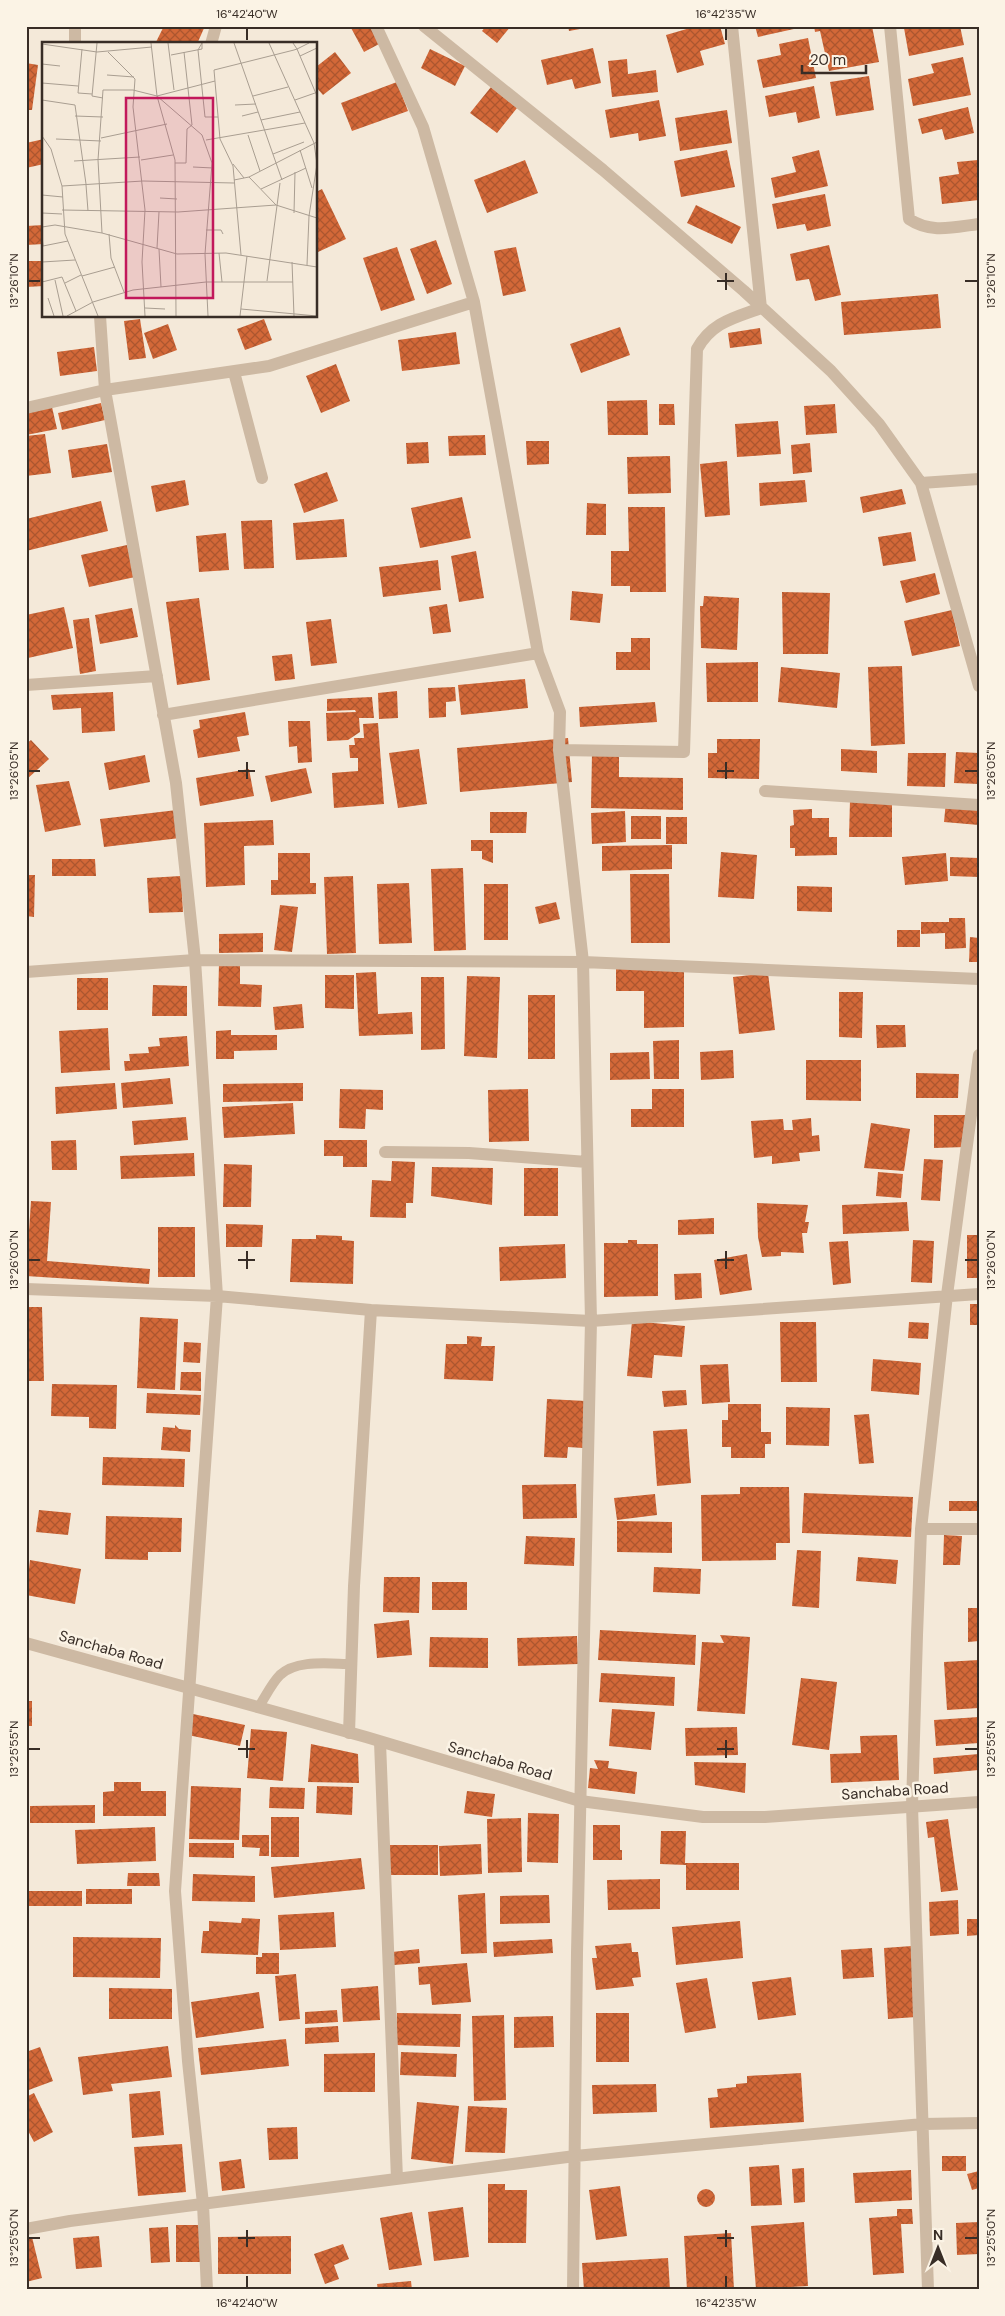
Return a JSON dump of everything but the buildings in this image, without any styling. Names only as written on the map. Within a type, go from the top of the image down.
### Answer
[{"type":"street","points":[[74,42],[75,26]]},
{"type":"street","points":[[212,42],[216,26]]},
{"type":"street","points":[[376,26],[423,127],[474,302],[538,653],[560,712],[559,750],[583,962],[591,1321],[580,1801],[573,2290]]},
{"type":"street","points":[[424,26],[611,177],[761,308],[831,371],[879,424],[922,483],[979,686]]},
{"type":"street","points":[[732,26],[761,308]]},
{"type":"street","points":[[890,26],[909,219],[919,226],[932,230],[979,224]]},
{"type":"street","points":[[26,408],[105,390],[269,366],[474,302]]},
{"type":"street","points":[[559,750],[684,752],[697,349],[704,336],[718,325],[761,308]]},
{"type":"street","points":[[100,318],[105,390],[157,676],[162,716],[176,783],[195,960],[217,1296],[175,1891],[188,2061],[203,2204],[207,2290]]},
{"type":"street","points":[[234,372],[262,478]]},
{"type":"street","points":[[922,483],[979,480]]},
{"type":"street","points":[[162,716],[538,653]]},
{"type":"street","points":[[26,686],[157,676]]},
{"type":"street","points":[[765,791],[979,805]]},
{"type":"street","points":[[26,972],[195,960],[583,962],[979,979]]},
{"type":"street","points":[[928,2290],[912,1806],[922,1529],[947,1295],[979,1055]]},
{"type":"street","points":[[385,1152],[469,1153],[587,1162]]},
{"type":"street","points":[[26,1289],[217,1296],[371,1310],[591,1321],[979,1294]]},
{"type":"street","points":[[349,1733],[362,1431],[371,1310]]},
{"type":"street","points":[[922,1529],[979,1529]]},
{"type":"street","name":"Sanchaba Road","points":[[26,1643],[349,1733],[580,1801],[703,1817],[765,1817],[979,1802]]},
{"type":"street","points":[[380,1742],[397,2179]]},
{"type":"street","points":[[26,2229],[575,2156],[923,2124],[979,2123]]},
{"type":"lane","points":[[258,1708],[279,1676],[288,1669],[303,1665],[352,1664]]}]
